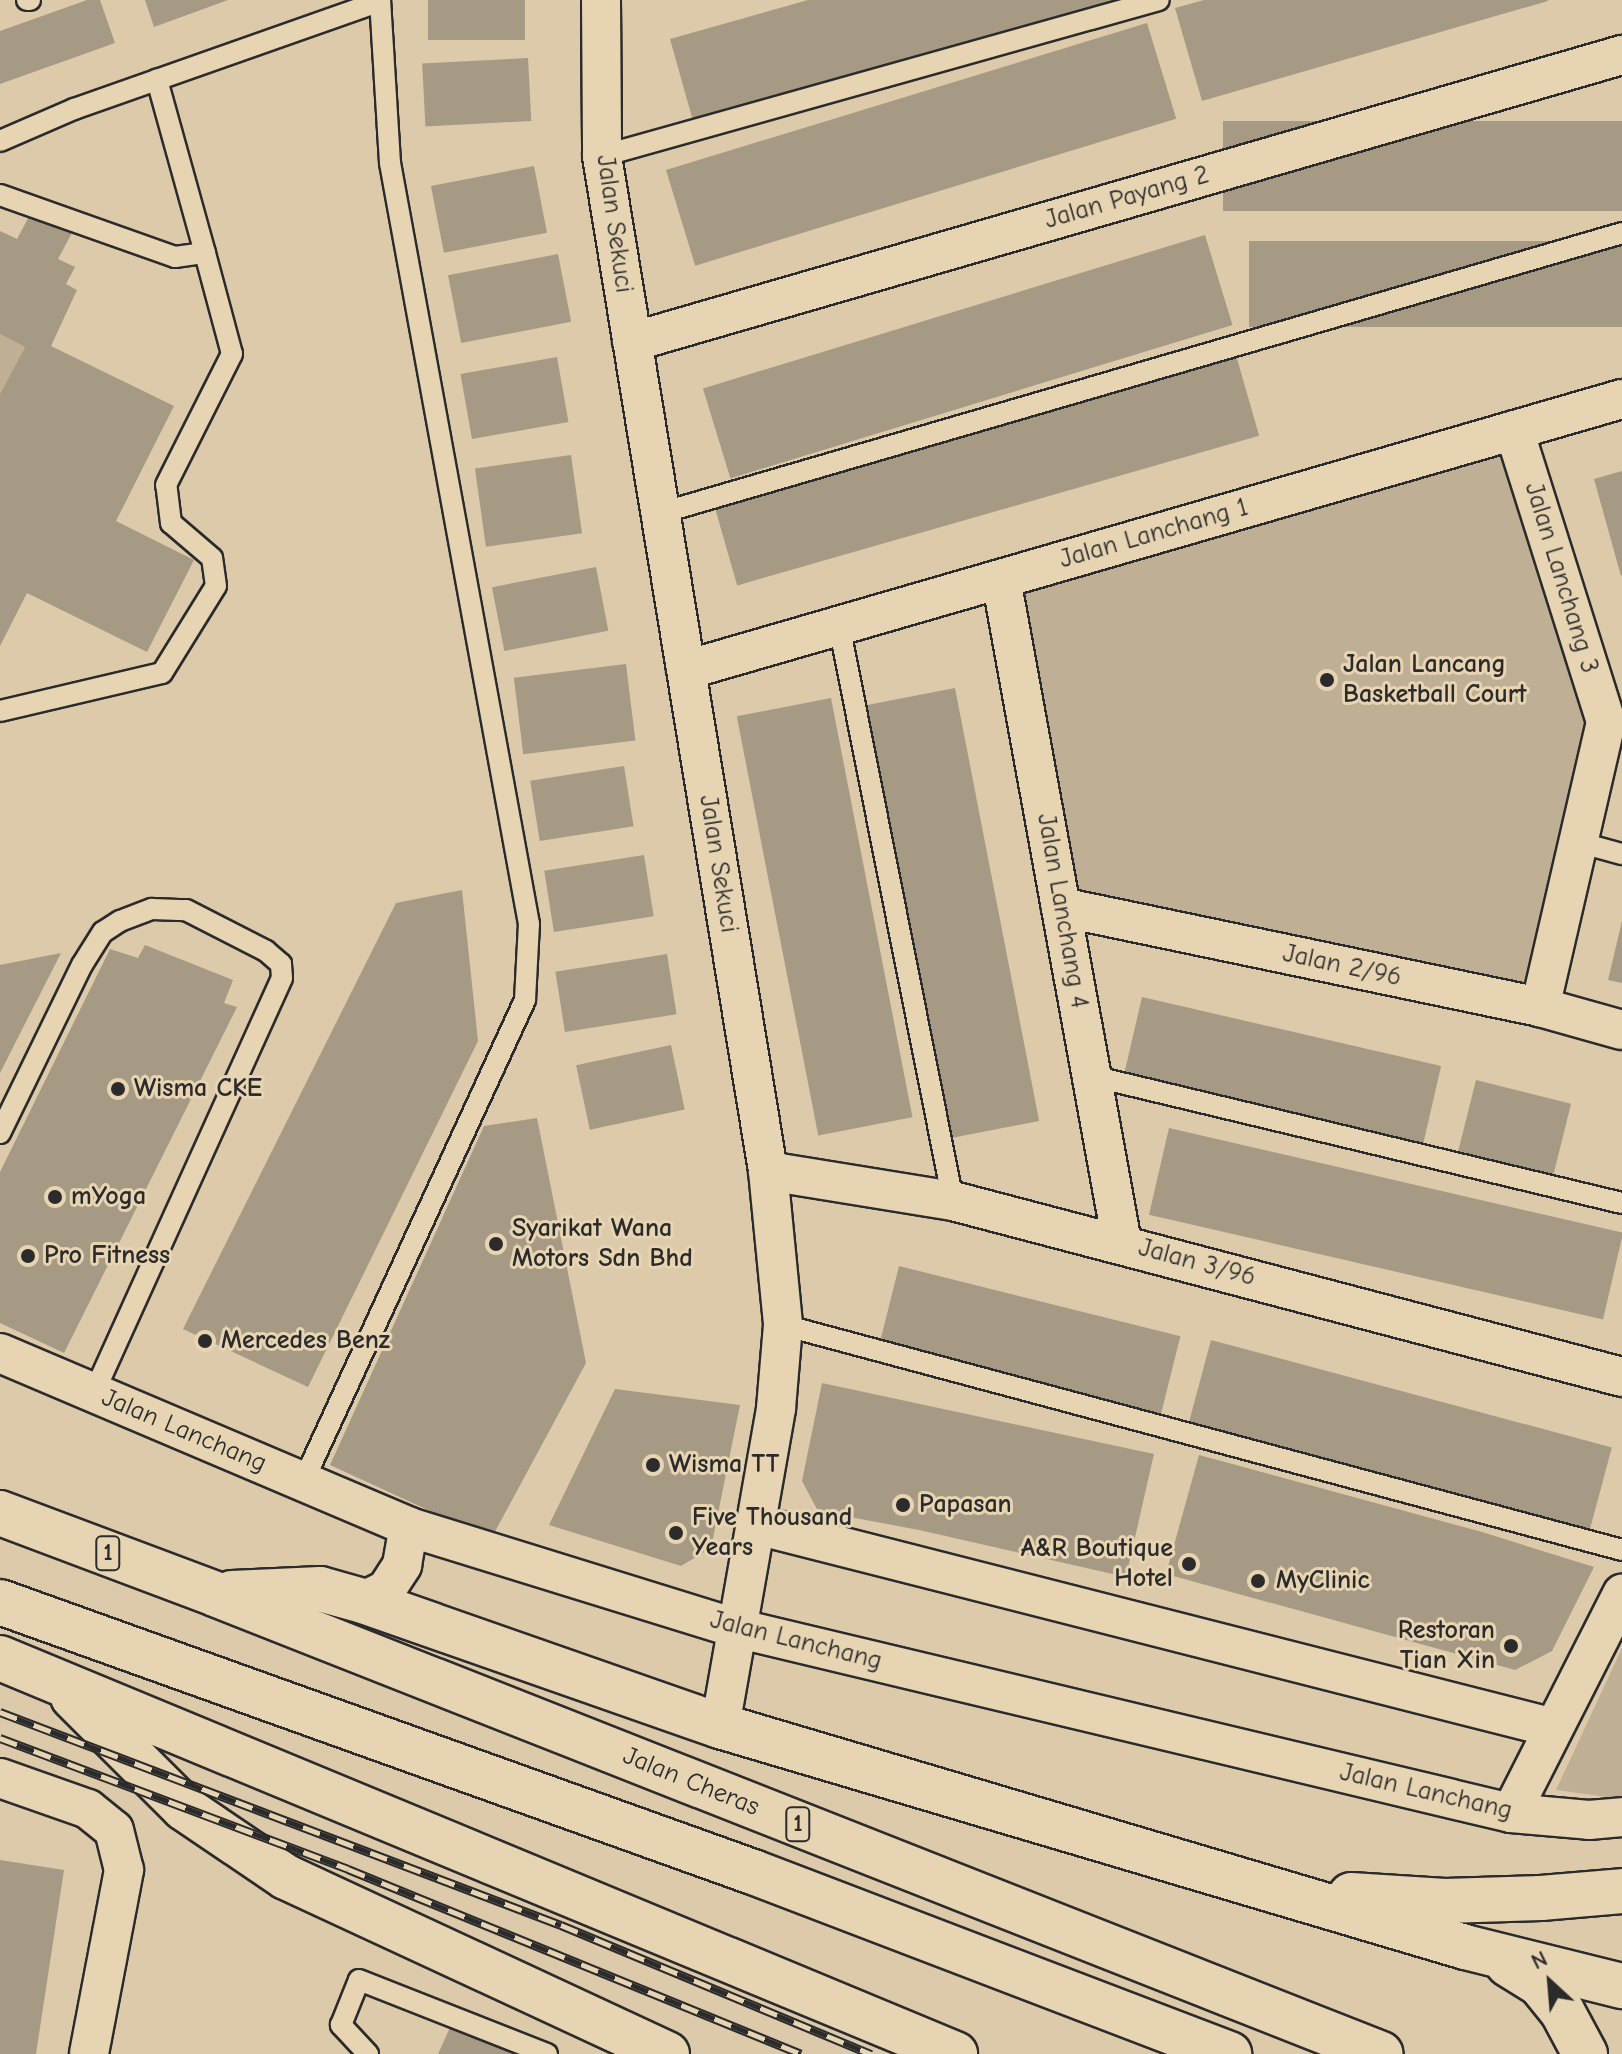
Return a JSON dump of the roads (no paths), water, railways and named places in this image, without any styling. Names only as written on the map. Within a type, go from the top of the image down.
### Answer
[{"type":"highway","name":"Jalan Cheras","points":[[0,1513],[215,1594],[1381,2054]]},
{"type":"highway","points":[[215,1594],[320,1589],[363,1601],[720,1726],[1465,1947],[1622,1986]]},
{"type":"highway","name":"1","points":[[0,1602],[753,1872],[1229,2054]]},
{"type":"highway","points":[[0,1658],[955,2054]]},
{"type":"highway","points":[[61,1684],[184,1808],[286,1877],[596,2032],[666,2054]]},
{"type":"highway","points":[[1268,1890],[1445,1901],[1541,1898],[1622,1891]]},
{"type":"highway","points":[[1465,1947],[1516,1967],[1540,1984],[1562,2011],[1585,2054]]},
{"type":"street","name":"Jalan Sekuci","points":[[601,0],[602,156],[768,1171],[783,1325],[776,1409],[720,1726]]},
{"type":"street","name":"Jalan Payang 2","points":[[632,342],[1622,55]]},
{"type":"street","name":"Jalan Lanchang 1","points":[[686,670],[1622,399]]},
{"type":"street","name":"Jalan Lanchang 3","points":[[1514,430],[1614,723],[1578,842],[1540,1007]]},
{"type":"street","name":"Jalan Lanchang 4","points":[[1001,579],[1122,1243]]},
{"type":"street","name":"Jalan 2/96","points":[[1061,907],[1540,1007],[1622,1030]]},
{"type":"street","name":"Jalan 3/96","points":[[768,1171],[953,1201],[1622,1377]]},
{"type":"street","name":"Jalan Lanchang","points":[[0,1353],[409,1527],[736,1628],[1511,1813],[1589,1820],[1622,1817]]},
{"type":"street","points":[[757,1525],[1554,1728]]},
{"type":"street","points":[[363,1601],[386,1590],[402,1565],[409,1527]]},
{"type":"street","points":[[1511,1813],[1622,1596]]},
{"type":"street","points":[[0,1778],[88,1809],[114,1830],[124,1870],[89,2054]]},
{"type":"lane","points":[[602,156],[1159,0]]},
{"type":"lane","points":[[0,141],[157,80],[380,1],[390,163],[529,924],[525,1000],[303,1482]]},
{"type":"lane","points":[[0,711],[162,673],[216,586],[212,558],[171,523],[166,485],[232,354],[157,80]]},
{"type":"lane","points":[[0,195],[175,257],[205,253]]},
{"type":"lane","points":[[661,513],[1622,233]]},
{"type":"lane","points":[[839,625],[953,1201]]},
{"type":"lane","points":[[1578,842],[1622,854]]},
{"type":"lane","points":[[0,1133],[82,965],[103,932],[120,921],[152,909],[186,910],[266,951],[281,964],[282,978],[94,1393]]},
{"type":"lane","points":[[1092,1076],[1622,1203]]},
{"type":"lane","points":[[783,1325],[1622,1550]]},
{"type":"lane","points":[[368,2054],[341,2025],[359,1980],[547,2054]]},
{"type":"lane","points":[[627,2054],[643,2050],[666,2054]]},
{"type":"railway","points":[[0,1712],[561,1925],[871,2054]]},
{"type":"railway","points":[[0,1738],[348,1869],[801,2054]]},
{"type":"place","name":"Jalan Lancang Basketball Court","points":[[1327,680]]},
{"type":"place","name":"Wisma CKE","points":[[118,1089]]},
{"type":"place","name":"mYoga","points":[[55,1197]]},
{"type":"place","name":"Syarikat Wana Motors Sdn Bhd","points":[[496,1244]]},
{"type":"place","name":"Pro Fitness","points":[[28,1256]]},
{"type":"place","name":"Mercedes Benz","points":[[205,1341]]},
{"type":"place","name":"Wisma TT","points":[[653,1465]]},
{"type":"place","name":"Papasan","points":[[903,1505]]},
{"type":"place","name":"Five Thousand Years","points":[[676,1533]]},
{"type":"place","name":"A&R Boutique Hotel","points":[[1189,1564]]},
{"type":"place","name":"MyClinic","points":[[1258,1581]]},
{"type":"place","name":"Restoran Tian Xin","points":[[1511,1646]]}]
